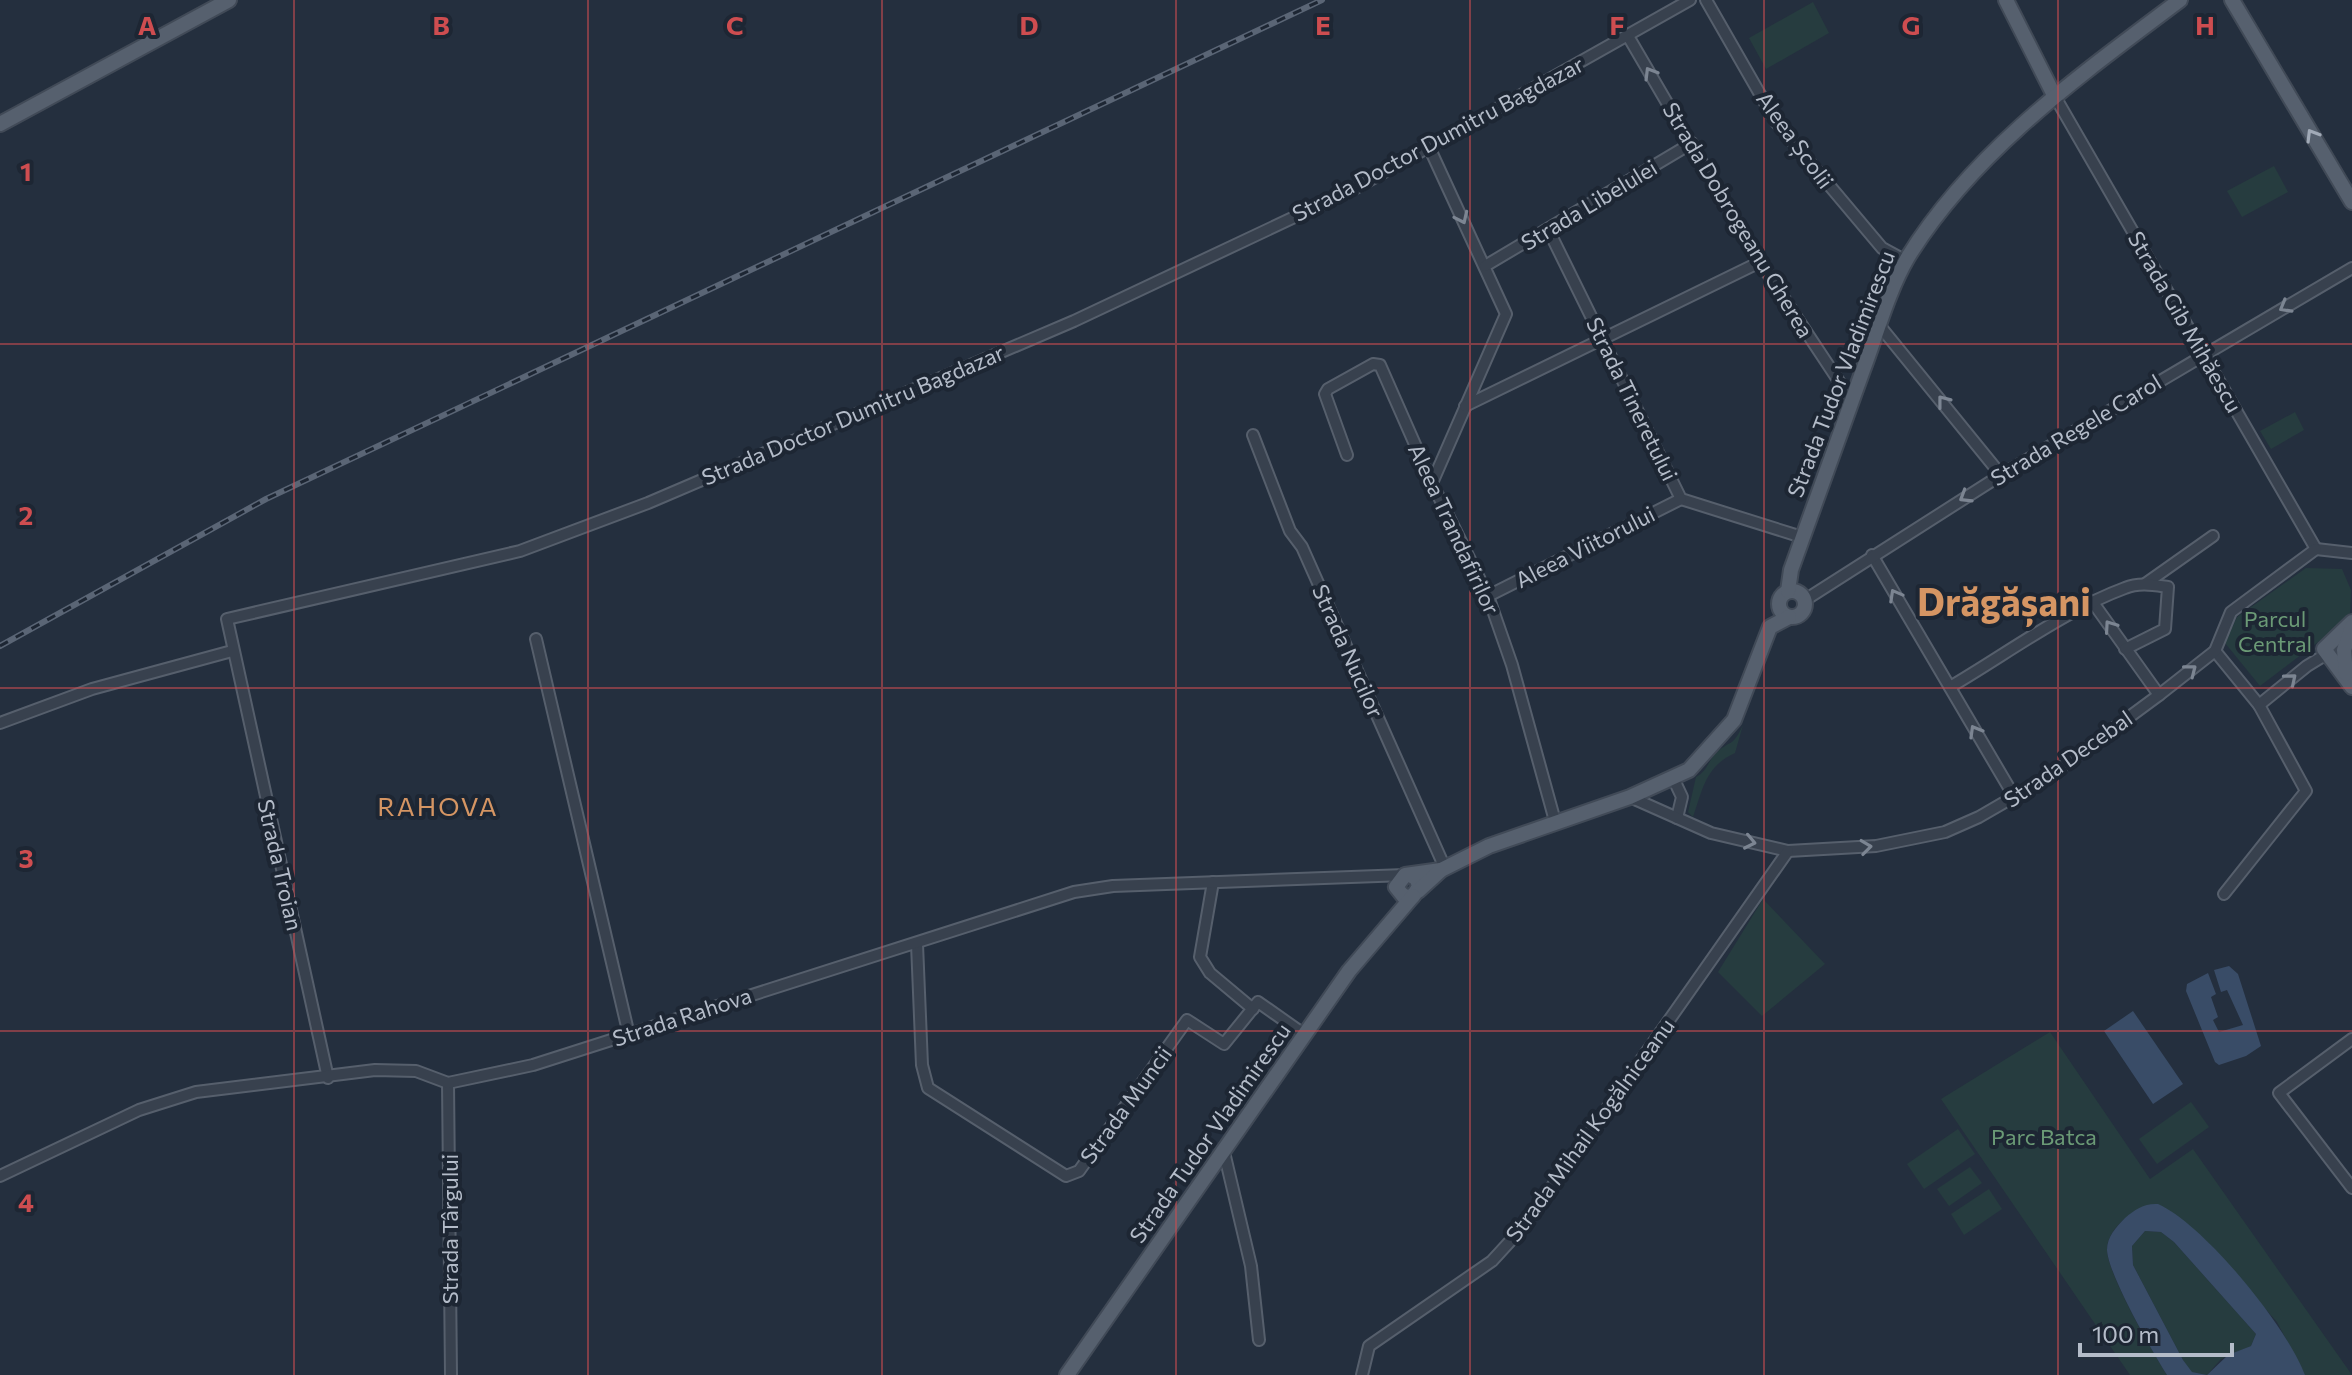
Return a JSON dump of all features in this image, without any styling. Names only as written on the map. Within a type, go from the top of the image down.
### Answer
[{"type":"main road","points":[[0,124],[229,0]]},
{"type":"main road","points":[[2006,0],[2054,95]]},
{"type":"main road","name":"Strada Tudor Vladimirescu","points":[[1391,919],[1402,882],[1443,869],[1555,821],[1674,780],[1707,754],[1734,720],[1770,627],[1784,611],[1802,537],[1879,325],[1906,261],[1926,229],[1961,188],[2054,95],[2180,0]]},
{"type":"main road","points":[[2232,0],[2352,202]]},
{"type":"main road","points":[[1788,591],[1800,593],[1805,600]]},
{"type":"main road","name":"Strada Tudor Vladimirescu","points":[[1784,611],[1803,612],[1805,600]]},
{"type":"main road","points":[[2349,683],[2336,652],[2352,625]]},
{"type":"main road","name":"Strada Tudor Vladimirescu","points":[[1067,1375],[1305,1035],[1391,919],[1443,869]]},
{"type":"main road","points":[[1402,882],[1404,897],[1416,894]]},
{"type":"street","name":"Strada Doctor Dumitru Bagdazar","points":[[232,651],[226,624],[234,616],[520,551],[648,503],[1074,321],[1356,188],[1690,0]]},
{"type":"street","name":"Aleea Școlii","points":[[1706,0],[1776,122],[1882,248],[1906,261]]},
{"type":"street","name":"Strada Dobrogeanu Gherea","points":[[1628,36],[1760,262],[1852,401]]},
{"type":"street","name":"Strada Gib Mihăescu","points":[[2054,95],[2316,549]]},
{"type":"street","name":"Strada Libelulei","points":[[1485,266],[1692,143]]},
{"type":"street","points":[[1429,147],[1506,314],[1432,483]]},
{"type":"street","name":"Strada Tineretului","points":[[1548,229],[1681,499],[1802,537]]},
{"type":"street","points":[[1465,406],[1760,262]]},
{"type":"street","name":"Strada Regele Carol","points":[[1805,600],[2001,475],[2203,353],[2352,268]]},
{"type":"street","points":[[1879,325],[2001,475]]},
{"type":"street","name":"Aleea Trandafirilor","points":[[1347,455],[1325,394],[1328,389],[1373,364],[1380,365],[1432,483],[1488,596],[1512,665],[1555,821]]},
{"type":"street","name":"Strada Nucilor","points":[[1253,435],[1290,531],[1302,547],[1443,869]]},
{"type":"street","name":"Aleea Viitorului","points":[[1488,596],[1681,499]]},
{"type":"street","points":[[2145,584],[2213,536]]},
{"type":"street","points":[[2224,894],[2306,791],[2259,705],[2215,651],[2231,612],[2316,549],[2352,553]]},
{"type":"street","points":[[1872,555],[2015,798]]},
{"type":"street","points":[[1950,687],[2125,587],[2145,584],[2168,587],[2165,629],[2125,649]]},
{"type":"street","points":[[2094,604],[2159,695]]},
{"type":"street","points":[[536,639],[629,1035]]},
{"type":"street","points":[[0,723],[92,689],[232,651]]},
{"type":"street","name":"Strada Troian","points":[[232,651],[328,1078]]},
{"type":"street","name":"Strada Decebal","points":[[1630,797],[1726,837],[1788,851],[1836,851],[1929,836],[1979,817],[2015,798],[2215,651]]},
{"type":"street","points":[[2259,705],[2336,652]]},
{"type":"street","points":[[1674,780],[1682,797],[1677,818]]},
{"type":"street","name":"Strada Mihail Kogălniceanu","points":[[1362,1375],[1369,1346],[1492,1261],[1525,1225],[1788,851]]},
{"type":"street","name":"Strada Rahova","points":[[0,1176],[139,1110],[196,1092],[375,1070],[416,1071],[448,1083],[533,1065],[1074,892],[1113,886],[1375,876],[1402,882]]},
{"type":"street","points":[[1213,882],[1200,957],[1210,973],[1253,1009],[1258,1002],[1305,1035]]},
{"type":"street","name":"Strada Muncii","points":[[917,944],[922,1065],[928,1088],[1066,1176],[1079,1171],[1187,1020],[1224,1044],[1253,1009]]},
{"type":"street","points":[[2352,1040],[2279,1093],[2352,1188]]},
{"type":"street","name":"Strada Târgului","points":[[448,1083],[451,1375]]},
{"type":"street","points":[[1224,1152],[1251,1266],[1259,1340]]},
{"type":"green space","points":[[1813,2],[1829,33],[1766,69],[1749,38]]},
{"type":"green space","points":[[2274,166],[2288,192],[2242,217],[2227,191]]},
{"type":"green space","points":[[2295,412],[2304,430],[2271,449],[2260,431]]},
{"type":"green space","name":"Parcul Central","points":[[2306,568],[2342,569],[2351,590],[2350,613],[2330,633],[2260,686],[2225,643],[2237,617]]},
{"type":"green space","points":[[1743,725],[1735,753],[1712,771],[1693,817],[1688,812],[1696,777],[1717,752],[1734,740]]},
{"type":"green space","points":[[1763,899],[1825,964],[1762,1016],[1718,972]]},
{"type":"green space","name":"Parc Batca","points":[[2050,1032],[2150,1179],[2193,1149],[2352,1375],[2305,1375],[2277,1322],[2199,1235],[2135,1211],[2112,1233],[2107,1250],[2109,1262],[2132,1313],[2167,1375],[2130,1375],[1941,1099]]},
{"type":"green space","points":[[2191,1102],[2209,1127],[2157,1164],[2139,1139]]},
{"type":"green space","points":[[1958,1129],[1975,1154],[1924,1189],[1907,1164]]},
{"type":"green space","points":[[1970,1167],[1982,1183],[1949,1206],[1937,1189]]},
{"type":"green space","points":[[1989,1189],[2002,1209],[1964,1235],[1951,1214]]},
{"type":"green space","points":[[2145,1231],[2161,1232],[2174,1242],[2256,1334],[2251,1346],[2221,1359],[2207,1375],[2191,1372],[2133,1265],[2132,1246]]},
{"type":"water","points":[[2229,966],[2238,974],[2261,1046],[2246,1056],[2219,1065],[2215,1062],[2186,991],[2187,984],[2208,973],[2216,994],[2211,997],[2218,1017],[2213,1020],[2219,1032],[2243,1025],[2227,990],[2221,992],[2214,970]]},
{"type":"water","points":[[2133,1011],[2183,1084],[2153,1104],[2104,1031]]},
{"type":"water","points":[[2153,1204],[2177,1215],[2242,1279],[2281,1331],[2305,1375],[2207,1375],[2167,1375],[2123,1294],[2107,1250],[2110,1237],[2125,1218],[2140,1207]],"holes":[[[2145,1231],[2161,1232],[2174,1242],[2256,1334],[2251,1346],[2228,1355],[2207,1375],[2192,1372],[2133,1265],[2132,1246]]]},
{"type":"railway","points":[[0,646],[266,499],[1322,0]]},
{"type":"district","name":"Drăgășani","points":[[2004,603]]},
{"type":"district","name":"RAHOVA","points":[[438,807]]}]
